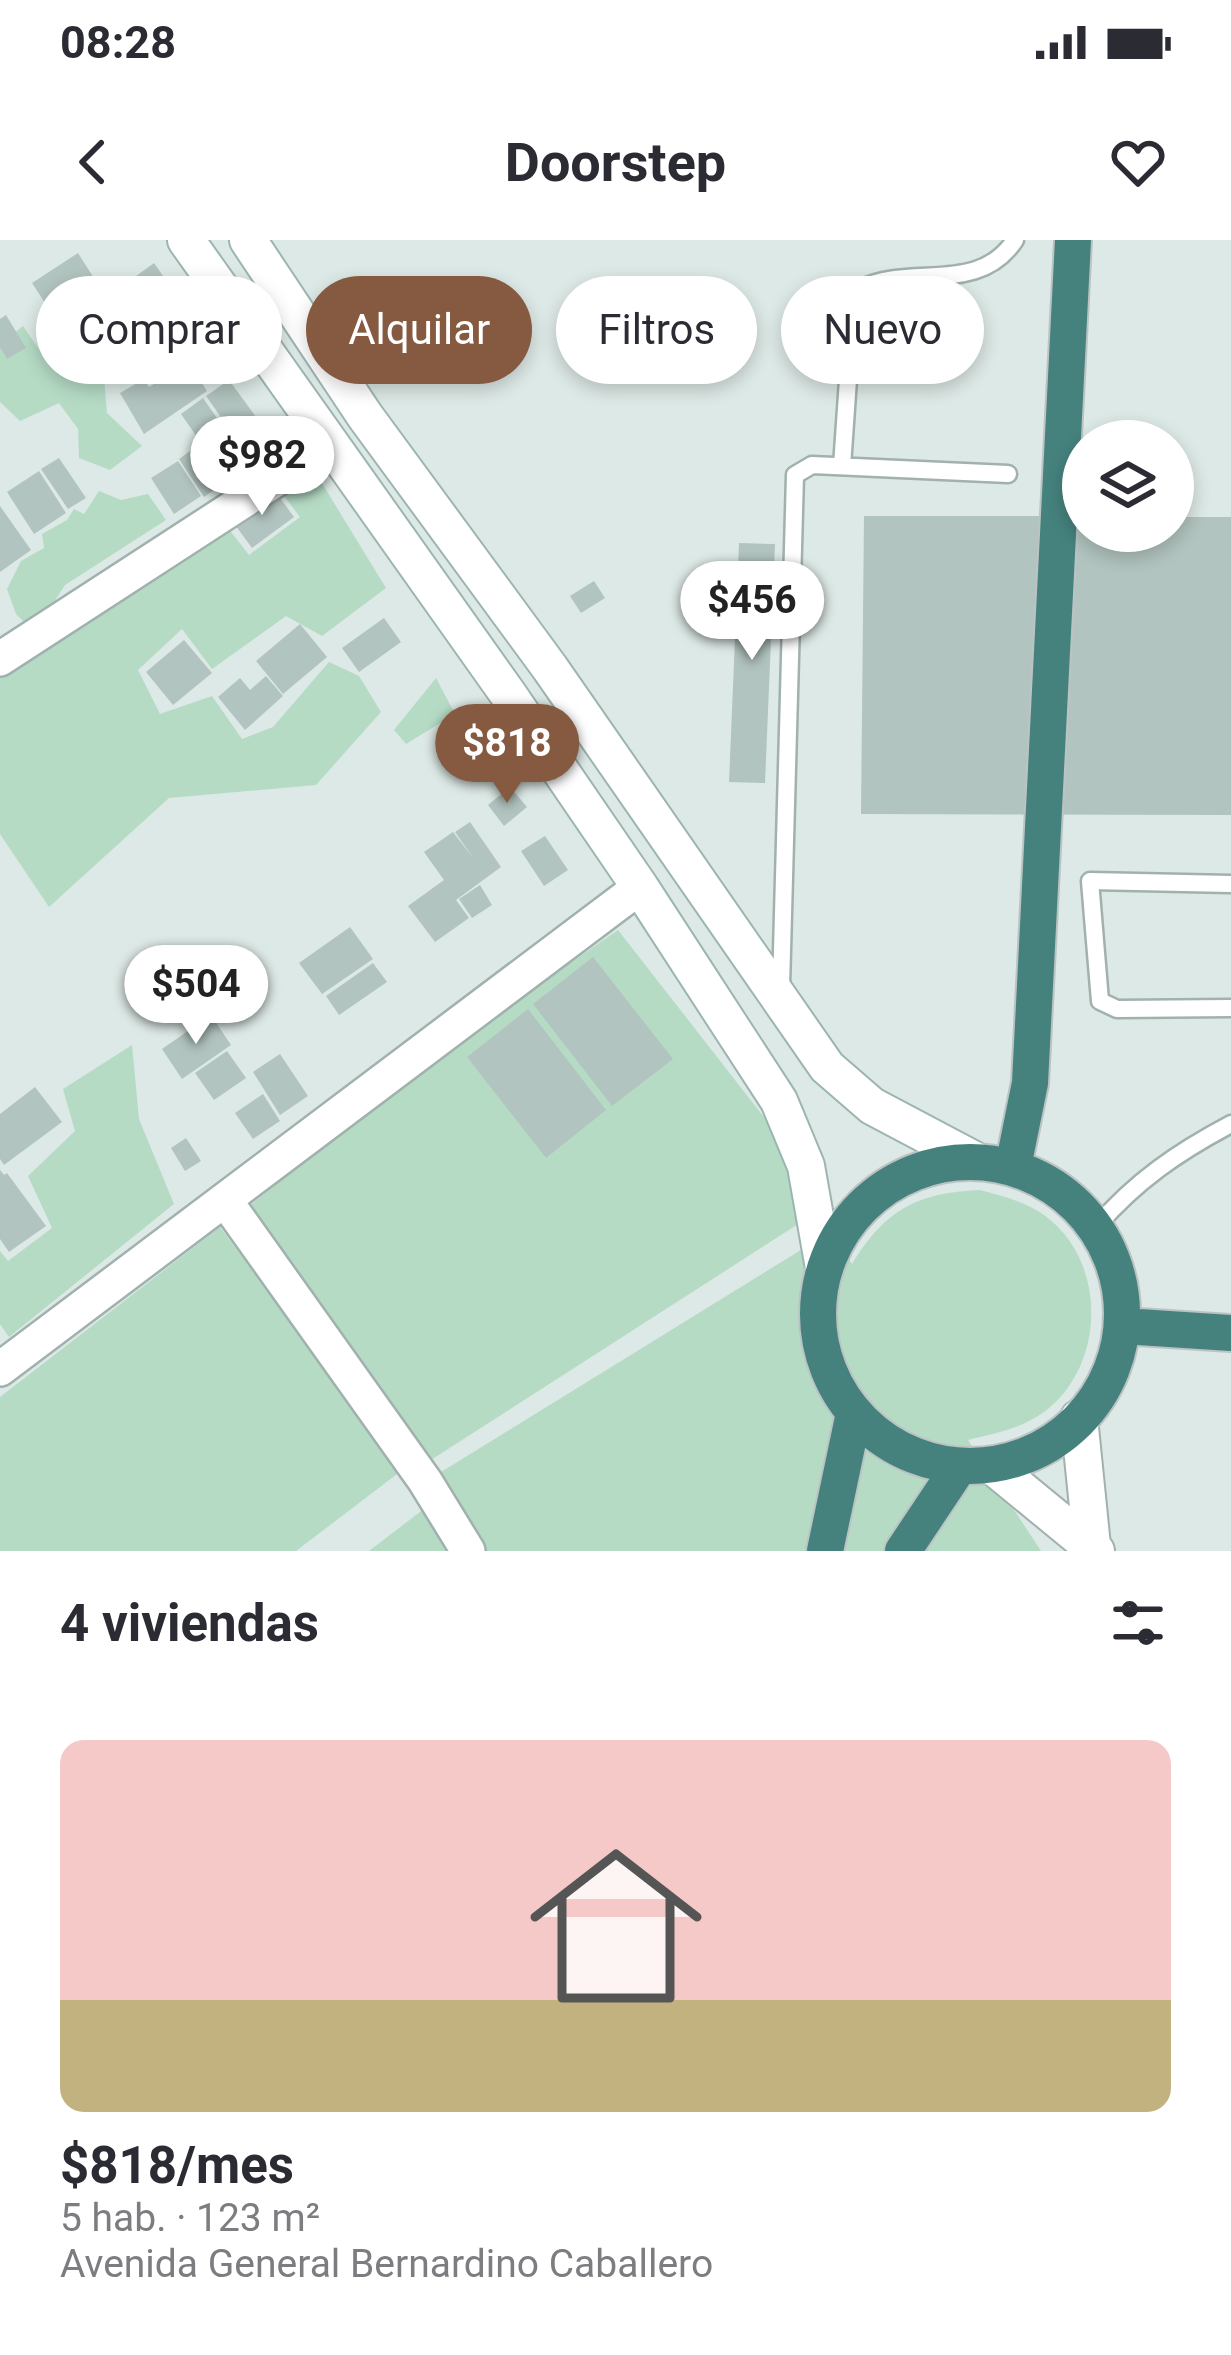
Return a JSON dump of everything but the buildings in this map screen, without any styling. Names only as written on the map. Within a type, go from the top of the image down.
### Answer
[{"type":"highway","points":[[1012,1167],[1030,1083],[1073,240]]},
{"type":"highway","points":[[976,1161],[1012,1167],[1060,1189],[1096,1226],[1119,1274],[1124,1326],[1115,1363],[1099,1397],[1064,1433],[1026,1456],[977,1467],[931,1463],[896,1449],[854,1413],[836,1390],[821,1352],[816,1309],[824,1268],[842,1230],[886,1186],[938,1164],[976,1161]]},
{"type":"highway","points":[[1124,1326],[1231,1333]]},
{"type":"highway","points":[[825,1551],[854,1413]]},
{"type":"highway","points":[[904,1551],[977,1467]]},
{"type":"main road","points":[[186,240],[640,887],[778,1101],[806,1166],[824,1268]]},
{"type":"main road","points":[[248,240],[365,416],[550,668],[827,1067],[872,1106],[976,1161]]},
{"type":"main road","points":[[1078,1418],[1094,1548]]},
{"type":"main road","points":[[977,1467],[1094,1548]]},
{"type":"street","points":[[0,659],[331,444]]},
{"type":"street","points":[[0,1370],[640,887]]},
{"type":"street","points":[[224,1200],[424,1481],[468,1551]]},
{"type":"lane","points":[[842,466],[853,308],[860,289],[878,280],[954,277],[987,267],[1015,240]]},
{"type":"lane","points":[[781,1000],[795,475],[812,465],[1008,474]]},
{"type":"lane","points":[[1231,884],[1090,881],[1100,1001],[1117,1010],[1231,1008]]},
{"type":"lane","points":[[1096,1226],[1126,1192],[1175,1153],[1231,1124]]},
{"type":"green space","points":[[23,326],[36,345],[36,384],[105,384],[107,413],[142,446],[110,470],[79,458],[78,429],[59,403],[20,421],[0,402],[0,344]]},
{"type":"green space","points":[[309,462],[386,588],[322,636],[286,616],[212,669],[182,629],[138,670],[160,714],[212,696],[242,739],[273,727],[329,662],[359,676],[381,712],[316,785],[169,798],[49,907],[0,834],[0,669],[221,519],[249,555],[300,517],[276,485]]},
{"type":"green space","points":[[99,491],[121,500],[148,494],[166,520],[65,585],[41,622],[27,625],[16,614],[7,589],[21,561],[44,548],[42,534],[67,520],[74,509],[84,514]]},
{"type":"green space","points":[[436,678],[455,714],[406,744],[394,730]]},
{"type":"green space","points":[[618,930],[831,1203],[423,1465],[248,1207],[429,1061]]},
{"type":"green space","points":[[132,1045],[139,1119],[174,1204],[9,1337],[0,1324],[0,1251],[8,1261],[52,1228],[28,1176],[75,1131],[63,1089]]},
{"type":"green space","points":[[980,1190],[1029,1206],[1055,1224],[1072,1244],[1090,1293],[1087,1346],[1064,1393],[1026,1423],[968,1440],[1041,1551],[479,1551],[433,1477],[830,1232],[852,1264],[877,1230],[905,1207],[938,1195]]},
{"type":"green space","points":[[220,1227],[401,1471],[296,1551],[0,1551],[0,1397]]},
{"type":"green space","points":[[429,1505],[453,1551],[369,1551]]}]
